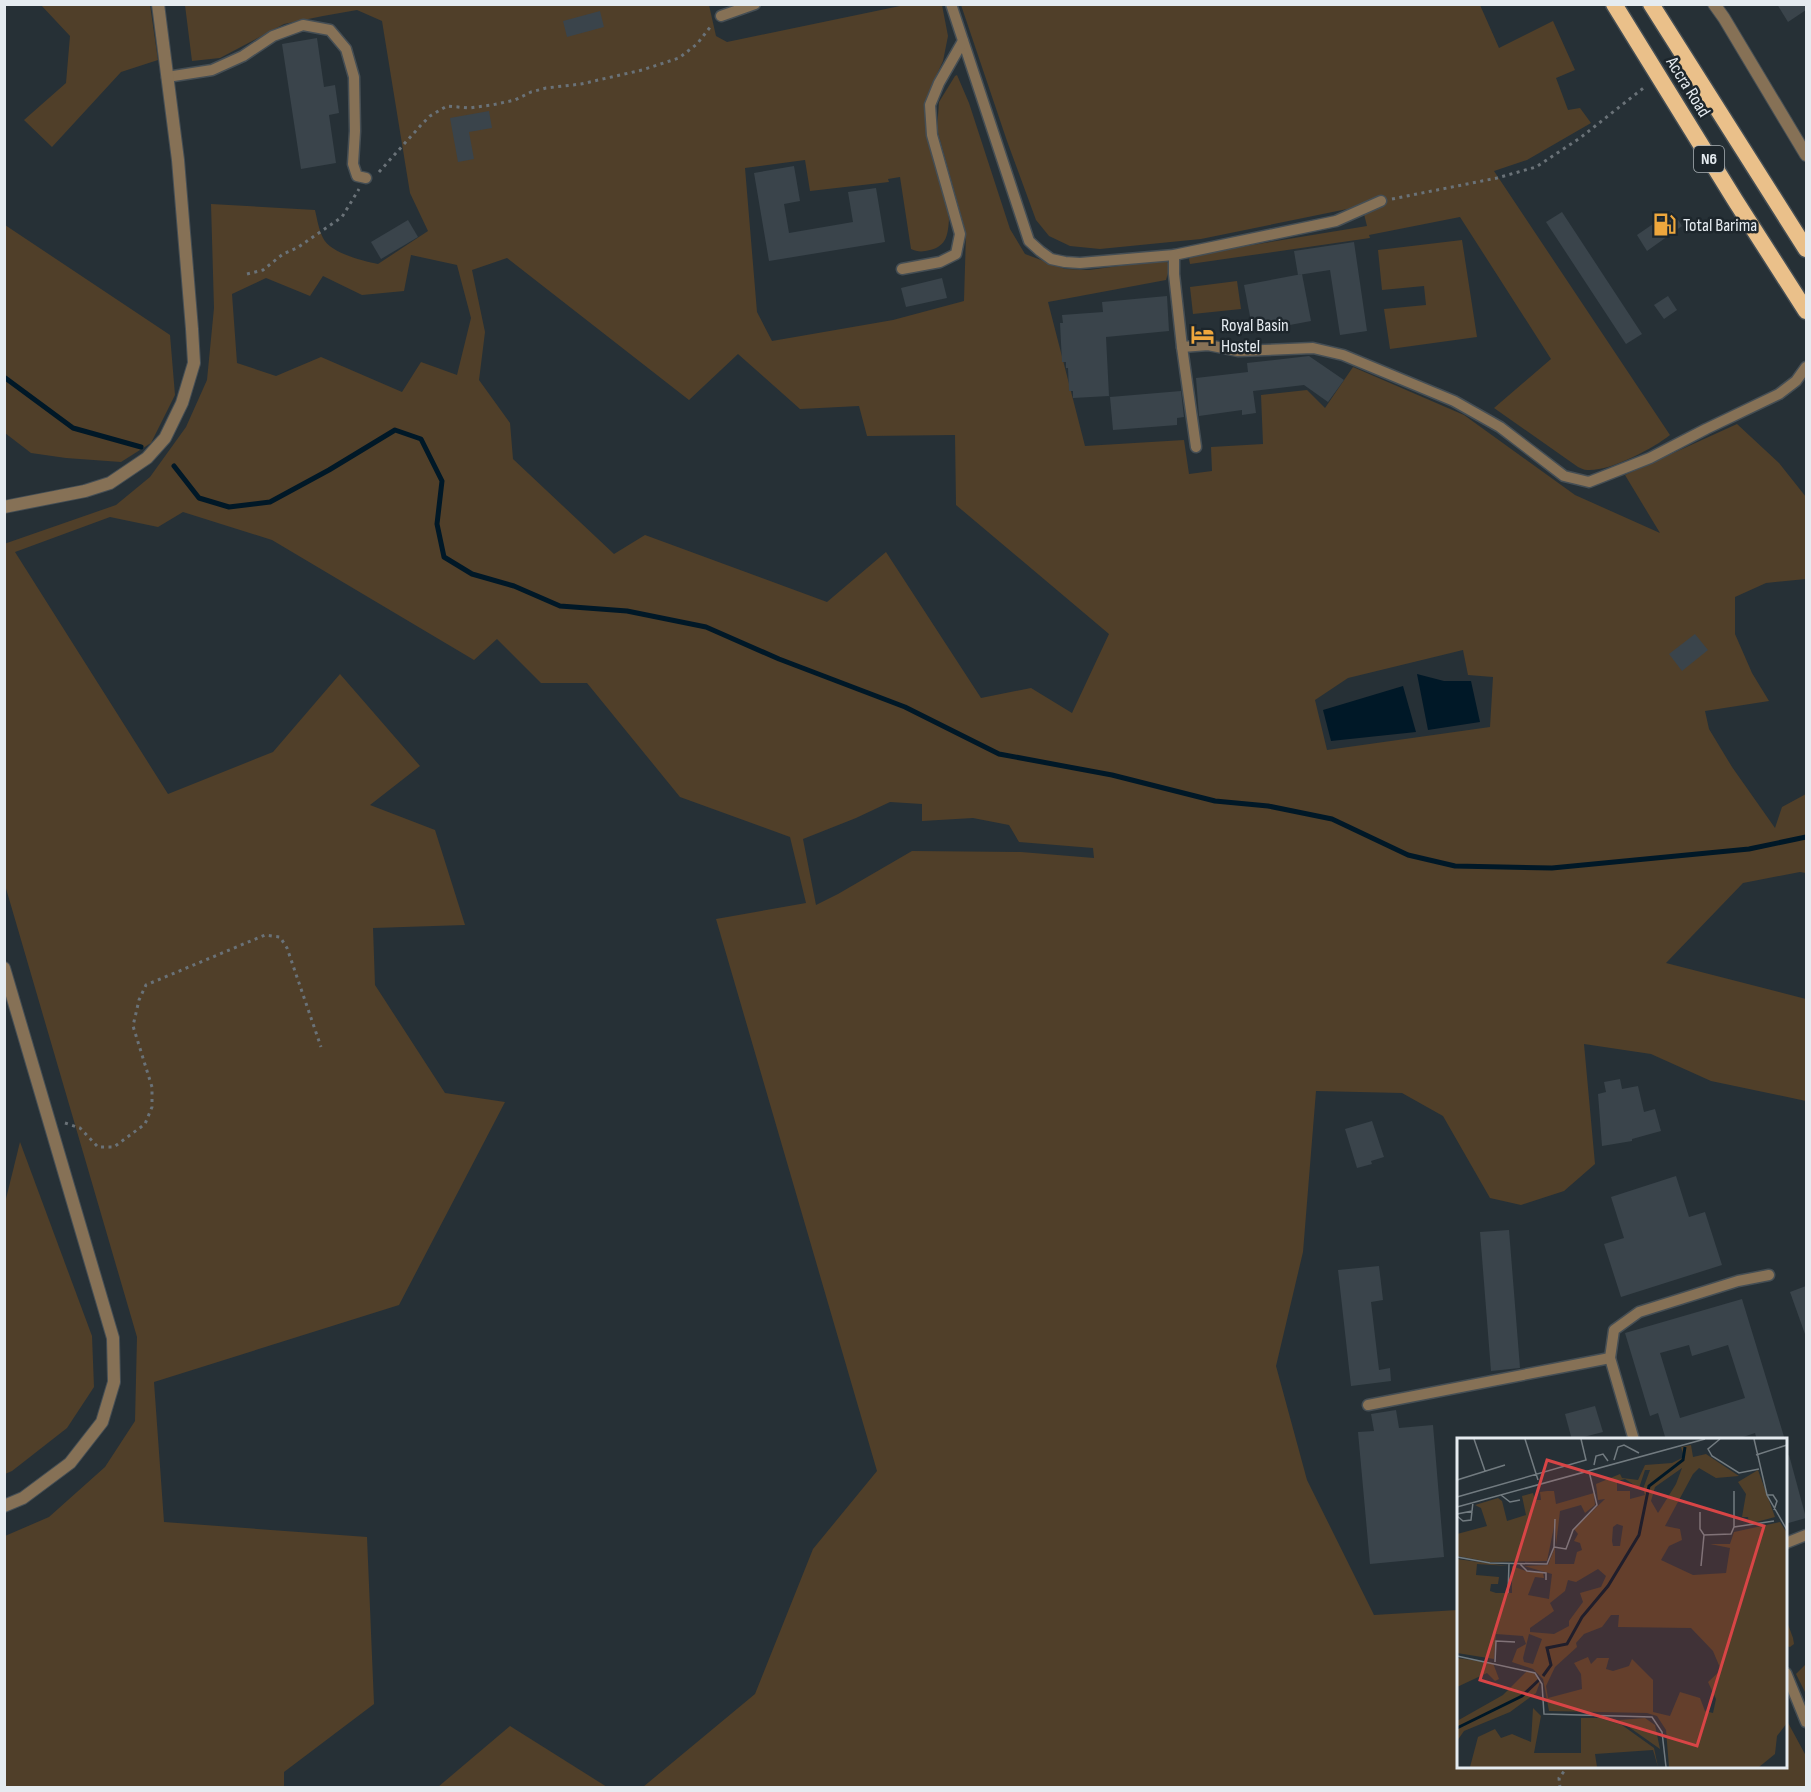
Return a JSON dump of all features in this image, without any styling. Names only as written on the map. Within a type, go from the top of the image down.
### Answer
[{"type":"highway","name":"Accra Road","points":[[1614,4],[1806,311]]},
{"type":"highway","name":"Accra Road","points":[[1651,4],[1806,249]]},
{"type":"street","points":[[4,507],[85,491],[110,483],[147,458],[165,438],[182,403],[194,363],[178,160],[158,4]]},
{"type":"street","points":[[1714,4],[1767,87],[1806,155]]},
{"type":"street","points":[[4,968],[113,1338],[114,1382],[102,1422],[70,1464],[23,1498],[4,1506]]},
{"type":"lane","points":[[721,16],[754,4]]},
{"type":"lane","points":[[951,4],[1029,241],[1051,259],[1080,263],[1174,255],[1336,221],[1382,201]]},
{"type":"lane","points":[[167,77],[212,70],[243,56],[273,36],[303,25],[330,30],[346,50],[354,77],[353,164],[357,176],[366,178]]},
{"type":"lane","points":[[902,269],[940,262],[956,254],[960,234],[932,135],[930,105],[939,83],[963,41]]},
{"type":"lane","points":[[1174,255],[1182,347],[1196,447]]},
{"type":"lane","points":[[1182,347],[1208,345],[1238,351],[1313,348],[1343,355],[1454,401],[1500,427],[1564,476],[1588,482],[1650,458],[1779,394],[1796,381],[1806,367]]},
{"type":"lane","points":[[1633,1438],[1610,1358],[1614,1330],[1639,1312],[1738,1281],[1769,1275]]},
{"type":"lane","points":[[1368,1405],[1610,1358]]},
{"type":"lane","points":[[1787,1542],[1806,1534]]},
{"type":"lane","points":[[1787,1678],[1806,1722]]},
{"type":"path","points":[[248,274],[263,270],[283,254],[297,248],[342,217],[366,178],[379,172],[430,116],[447,106],[469,108],[492,105],[515,100],[546,88],[581,84],[642,70],[679,58],[697,44],[721,16]]},
{"type":"path","points":[[1382,201],[1497,178],[1536,167],[1580,138],[1658,76]]},
{"type":"path","points":[[49,1119],[80,1128],[98,1147],[114,1147],[145,1125],[152,1107],[152,1087],[134,1026],[139,1000],[146,985],[265,935],[280,937],[288,948],[321,1047]]},
{"type":"path","points":[[1560,1788],[1559,1778],[1567,1768]]},
{"type":"shaded area","points":[[41,5],[150,5],[158,60],[121,72],[52,147],[24,120],[66,83],[70,36]]},
{"type":"shaded area","points":[[185,5],[709,5],[716,36],[727,42],[901,5],[942,5],[948,36],[943,61],[931,87],[927,108],[949,219],[945,239],[940,246],[930,250],[911,249],[900,177],[888,179],[889,182],[810,191],[805,160],[745,168],[757,312],[772,341],[893,320],[964,301],[966,233],[937,129],[939,102],[957,75],[969,103],[1010,229],[1025,254],[1065,269],[1089,270],[1156,261],[1166,261],[1170,265],[1166,280],[1048,302],[1085,446],[1184,440],[1189,474],[1212,471],[1211,447],[1263,444],[1261,395],[1307,390],[1325,408],[1353,367],[1464,415],[1575,495],[1660,533],[1625,475],[1737,424],[1779,463],[1806,497],[1806,579],[1766,583],[1735,597],[1735,634],[1752,673],[1769,701],[1705,711],[1709,729],[1732,767],[1775,828],[1782,807],[1806,794],[1806,873],[1800,872],[1743,883],[1666,963],[1806,999],[1806,1101],[1711,1081],[1651,1054],[1584,1044],[1595,1164],[1564,1191],[1521,1205],[1490,1198],[1443,1116],[1402,1093],[1316,1091],[1303,1252],[1276,1366],[1307,1480],[1374,1615],[1457,1610],[1457,1768],[1787,1768],[1787,1721],[1806,1756],[1806,1787],[643,1787],[755,1694],[813,1549],[877,1471],[716,919],[806,903],[790,837],[680,797],[587,683],[541,683],[497,639],[474,660],[272,540],[183,512],[158,527],[110,517],[15,552],[168,794],[273,752],[340,674],[420,766],[370,805],[435,830],[465,925],[373,928],[375,985],[445,1093],[505,1102],[399,1305],[154,1382],[164,1522],[367,1537],[374,1704],[284,1772],[284,1787],[5,1787],[5,1536],[49,1517],[105,1467],[135,1421],[137,1337],[5,885],[4,544],[116,505],[150,477],[186,427],[207,380],[214,308],[211,204],[315,210],[320,232],[332,248],[378,264],[428,231],[410,193],[382,21],[357,10],[284,24],[220,58],[192,61]],"holes":[[[411,255],[457,265],[471,318],[457,375],[421,362],[402,392],[321,357],[276,376],[237,363],[232,294],[266,278],[310,296],[323,276],[362,295],[404,291]],[[507,258],[689,400],[738,354],[800,409],[859,406],[867,436],[955,435],[956,505],[1109,634],[1072,713],[1031,688],[981,698],[886,552],[827,602],[645,535],[614,554],[513,459],[510,423],[479,380],[485,332],[472,270]],[[1463,650],[1468,675],[1493,677],[1490,727],[1327,750],[1315,700],[1348,678]],[[890,802],[922,804],[922,821],[973,818],[1009,825],[1019,842],[1093,848],[1094,858],[1021,852],[912,851],[816,905],[803,839]]]},
{"type":"shaded area","points":[[961,5],[1480,5],[1499,48],[1553,21],[1575,70],[1556,78],[1568,110],[1580,108],[1591,123],[1527,160],[1494,171],[1670,435],[1643,452],[1619,463],[1596,470],[1586,470],[1578,467],[1494,408],[1551,359],[1460,217],[1369,235],[1370,238],[1190,264],[1189,259],[1192,255],[1367,226],[1362,206],[1201,239],[1100,249],[1070,246],[1049,236],[1036,220]]},
{"type":"shaded area","points":[[5,225],[170,335],[175,395],[151,443],[121,462],[31,453],[5,433]]},
{"type":"shaded area","points":[[1462,240],[1477,337],[1390,349],[1384,309],[1426,305],[1424,286],[1382,290],[1378,250]]},
{"type":"shaded area","points":[[1237,281],[1241,309],[1193,314],[1190,287]]},
{"type":"shaded area","points":[[20,1142],[92,1336],[94,1387],[67,1428],[5,1474],[4,1207]]},
{"type":"shaded area","points":[[1787,1622],[1794,1644],[1787,1646]]},
{"type":"shaded area","points":[[1806,1664],[1806,1694],[1796,1674]]},
{"type":"shaded area","points":[[510,1726],[607,1787],[438,1787]]},
{"type":"water","points":[[1417,674],[1444,681],[1471,681],[1480,722],[1428,730]]},
{"type":"water","points":[[1403,686],[1416,732],[1331,741],[1323,710]]},
{"type":"building","points":[[1777,4],[1806,4],[1806,10],[1788,22]]},
{"type":"building","points":[[600,11],[604,27],[567,37],[563,21]]},
{"type":"building","points":[[317,38],[324,87],[335,85],[339,113],[329,115],[336,163],[301,169],[282,44]]},
{"type":"building","points":[[489,111],[492,128],[469,132],[474,159],[458,162],[450,118]]},
{"type":"building","points":[[794,166],[800,201],[784,204],[789,233],[853,222],[848,192],[876,188],[885,242],[769,261],[754,173]]},
{"type":"building","points":[[1672,211],[1682,226],[1647,251],[1637,235]]},
{"type":"building","points":[[1562,212],[1642,334],[1626,344],[1546,222]]},
{"type":"building","points":[[408,220],[418,237],[381,259],[371,242]]},
{"type":"building","points":[[1354,242],[1367,331],[1340,335],[1330,270],[1298,275],[1294,251]]},
{"type":"building","points":[[1302,274],[1311,321],[1253,332],[1244,285]]},
{"type":"building","points":[[942,278],[947,298],[906,307],[901,288]]},
{"type":"building","points":[[1167,296],[1169,331],[1106,337],[1109,396],[1073,398],[1073,391],[1069,391],[1068,368],[1066,368],[1066,362],[1062,362],[1060,323],[1063,323],[1062,315],[1103,312],[1102,302]]},
{"type":"building","points":[[1668,296],[1677,310],[1664,319],[1654,305]]},
{"type":"building","points":[[1309,356],[1344,380],[1328,402],[1304,385],[1253,391],[1256,413],[1242,415],[1242,410],[1199,416],[1196,378],[1248,372],[1247,363]]},
{"type":"building","points":[[1181,391],[1184,417],[1177,418],[1177,425],[1113,430],[1110,397]]},
{"type":"building","points":[[1695,634],[1708,650],[1682,671],[1669,654]]},
{"type":"building","points":[[1620,1079],[1622,1089],[1638,1086],[1644,1112],[1655,1109],[1661,1131],[1632,1139],[1632,1141],[1602,1146],[1598,1094],[1606,1092],[1604,1082]]},
{"type":"building","points":[[1372,1121],[1384,1157],[1371,1161],[1372,1164],[1357,1168],[1345,1129]]},
{"type":"building","points":[[1676,1176],[1689,1217],[1705,1212],[1722,1265],[1621,1297],[1604,1244],[1624,1238],[1611,1197]]},
{"type":"building","points":[[1509,1230],[1520,1368],[1491,1371],[1480,1232]]},
{"type":"building","points":[[1379,1266],[1383,1300],[1371,1302],[1379,1370],[1390,1368],[1391,1381],[1351,1386],[1338,1270]]},
{"type":"building","points":[[1806,1286],[1806,1334],[1805,1334],[1790,1292]]},
{"type":"building","points":[[1742,1299],[1784,1438],[1756,1438],[1755,1433],[1740,1438],[1665,1438],[1658,1413],[1650,1416],[1625,1333]],"holes":[[[1689,1345],[1692,1356],[1728,1345],[1745,1398],[1680,1418],[1660,1353]]]},
{"type":"building","points":[[1595,1406],[1603,1432],[1571,1438],[1565,1414]]},
{"type":"building","points":[[1396,1410],[1399,1428],[1433,1425],[1444,1557],[1370,1564],[1358,1432],[1374,1431],[1371,1414]]},
{"type":"building","points":[[1789,1455],[1806,1518],[1787,1523],[1787,1456]]},
{"type":"waterway","points":[[4,377],[73,428],[141,447]]},
{"type":"waterway","points":[[174,466],[199,498],[229,507],[270,502],[395,430],[421,439],[442,481],[437,524],[444,557],[472,574],[514,586],[560,606],[627,611],[706,627],[779,659],[905,707],[999,754],[1112,775],[1215,801],[1268,806],[1332,819],[1408,855],[1455,866],[1552,868],[1749,849],[1806,837]]},
{"type":"place","name":"Total Barima","points":[[1665,225]]},
{"type":"place","name":"Royal Basin Hostel","points":[[1203,335]]}]
